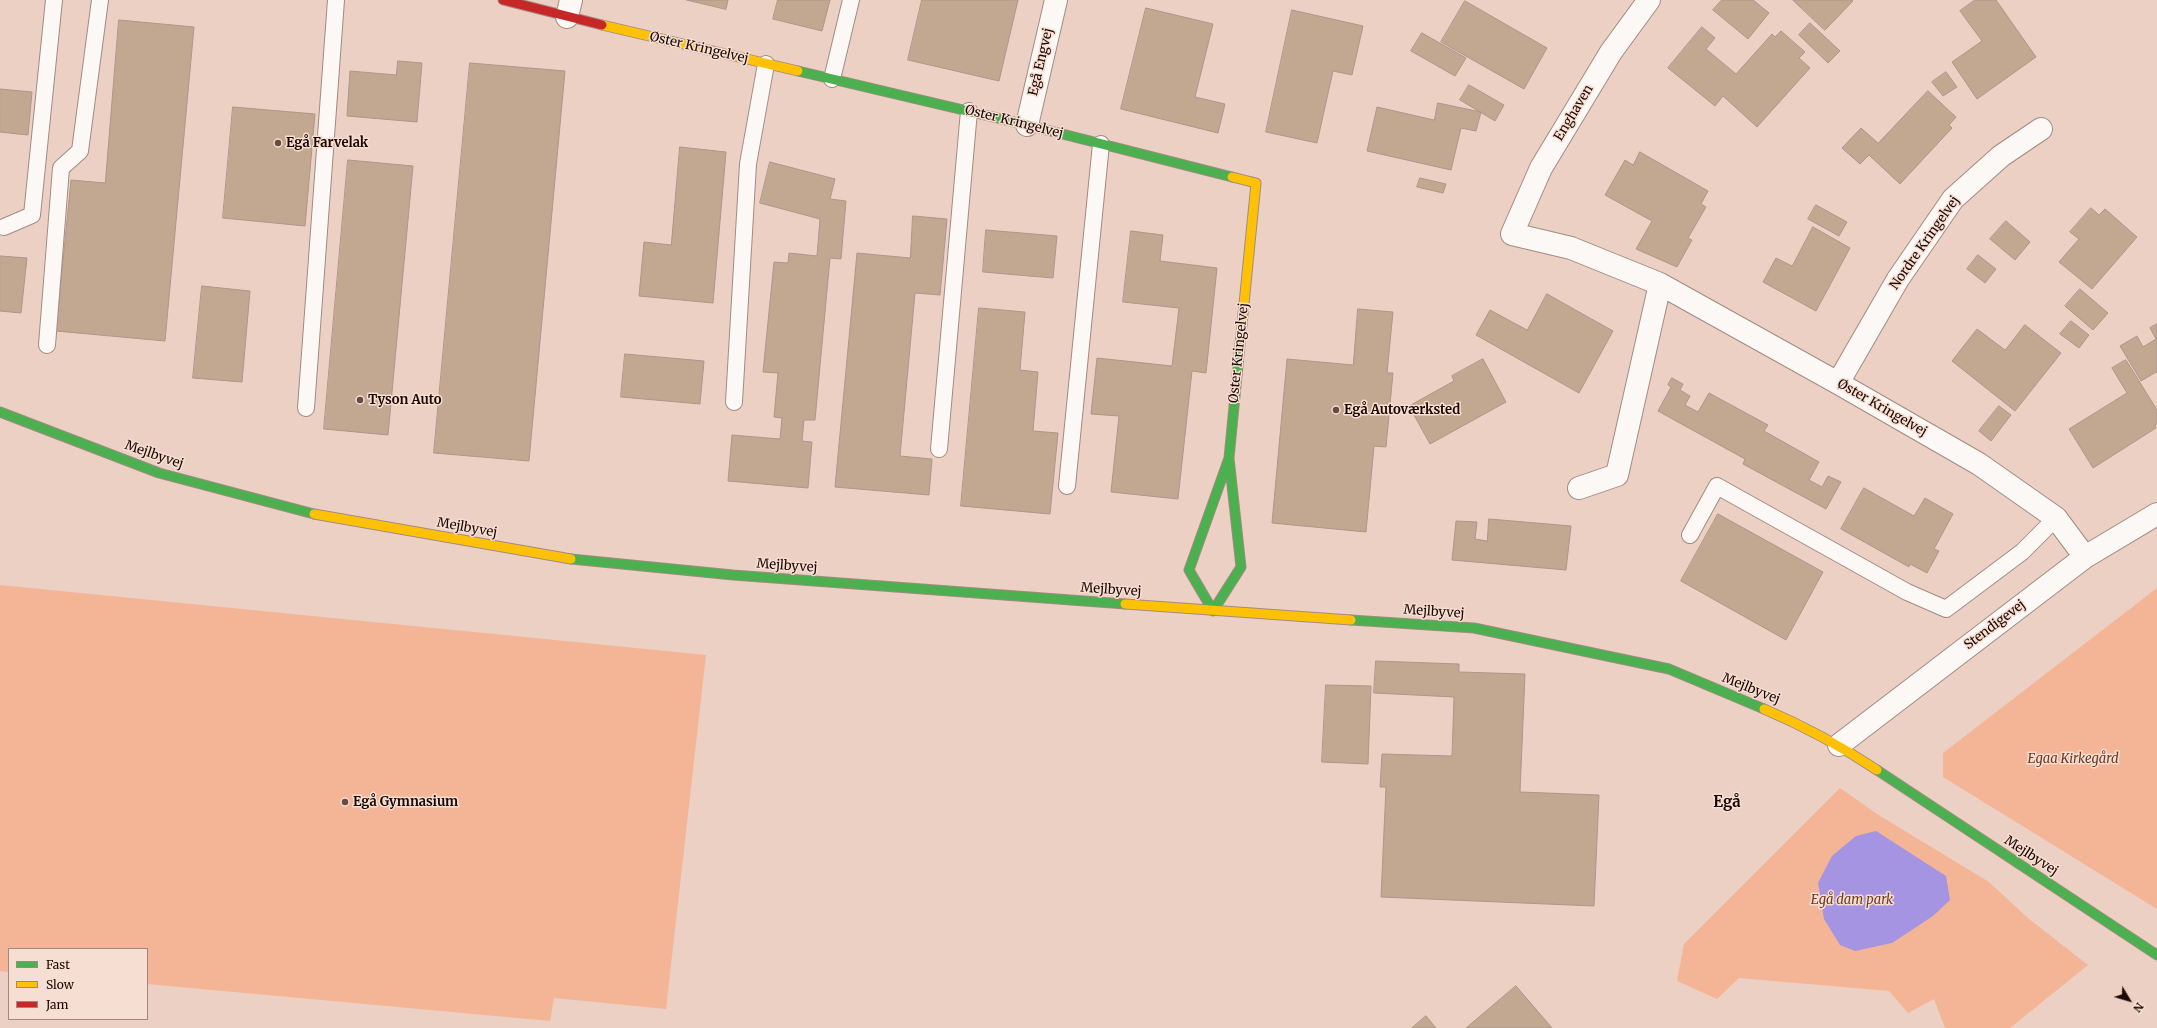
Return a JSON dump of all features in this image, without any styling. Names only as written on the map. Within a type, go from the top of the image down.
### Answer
[{"type":"street","name":"Øster Kringelvej","points":[[503,0],[569,9],[766,64],[1027,125],[1256,183],[1229,458],[1241,567],[1213,611],[1189,570],[1229,458]]},
{"type":"street","name":"Egå Engvej","points":[[1027,125],[1056,0]]},
{"type":"street","name":"Enghaven","points":[[1512,234],[1541,168],[1611,52],[1649,0]]},
{"type":"street","name":"Nordre Kringelvej","points":[[1838,383],[1898,279],[1953,199],[2001,156],[2041,129]]},
{"type":"street","name":"Øster Kringelvej","points":[[1512,234],[1571,248],[1660,284],[1838,383],[1978,464],[2056,518],[2085,556]]},
{"type":"street","points":[[1579,488],[1617,475],[1660,284]]},
{"type":"street","name":"Mejlbyvej","points":[[0,412],[159,473],[312,514],[555,558],[741,576],[1213,611],[1474,628],[1669,669],[1791,720],[1839,745],[2157,955]]},
{"type":"street","name":"Stendigevej","points":[[1839,745],[2085,556],[2157,514]]},
{"type":"lane","points":[[4,227],[32,214],[54,0]]},
{"type":"lane","points":[[47,345],[62,168],[80,151],[100,0]]},
{"type":"lane","points":[[306,408],[336,0]]},
{"type":"lane","points":[[832,79],[851,0]]},
{"type":"lane","points":[[734,402],[748,164],[766,64]]},
{"type":"lane","points":[[939,449],[969,111]]},
{"type":"lane","points":[[1067,486],[1101,144]]},
{"type":"lane","points":[[1690,535],[1717,486],[1907,592],[1946,610],[2022,552],[2056,518]]},
{"type":"green space","name":"Egå Gymnasium","points":[[0,585],[706,655],[666,1009],[554,998],[550,1021],[148,984],[148,948],[8,948],[8,972],[0,971]]},
{"type":"green space","name":"Egaa Kirkegård","points":[[2157,588],[2157,909],[1943,777],[1943,753]]},
{"type":"green space","name":"Egå dam park","points":[[1840,788],[1877,814],[1989,882],[2029,919],[2088,965],[2010,1028],[1945,1028],[1934,999],[1908,1013],[1889,991],[1739,978],[1717,999],[1677,981],[1684,944]]},
{"type":"shaded area","points":[[1876,831],[1946,876],[1950,900],[1933,916],[1892,943],[1855,951],[1840,945],[1824,919],[1818,883],[1832,856],[1856,836]]},
{"type":"building","points":[[687,0],[728,0],[726,9]]},
{"type":"building","points":[[778,0],[830,0],[822,31],[773,19]]},
{"type":"building","points":[[922,0],[1018,0],[999,81],[908,60]]},
{"type":"building","points":[[1722,0],[1753,0],[1769,13],[1748,39],[1713,10]]},
{"type":"building","points":[[1793,0],[1852,0],[1853,1],[1825,30]]},
{"type":"building","points":[[1975,0],[1996,0],[2036,57],[1977,99],[1952,62],[1982,41],[1960,11]]},
{"type":"building","points":[[1465,1],[1547,48],[1524,89],[1441,42]]},
{"type":"building","points":[[1146,8],[1213,24],[1195,97],[1225,104],[1218,133],[1121,109]]},
{"type":"building","points":[[1292,10],[1363,26],[1352,75],[1333,71],[1317,143],[1266,132]]},
{"type":"building","points":[[119,20],[194,27],[165,341],[56,331],[71,180],[105,183]]},
{"type":"building","points":[[1810,23],[1840,51],[1828,63],[1799,35]]},
{"type":"building","points":[[1702,27],[1715,38],[1706,49],[1736,74],[1772,34],[1775,37],[1781,31],[1805,52],[1799,58],[1810,68],[1757,127],[1723,96],[1715,106],[1668,68]]},
{"type":"building","points":[[1422,33],[1466,58],[1455,76],[1411,51]]},
{"type":"building","points":[[398,61],[422,63],[417,122],[347,116],[350,71],[396,75]]},
{"type":"building","points":[[470,63],[565,71],[529,461],[434,453]]},
{"type":"building","points":[[1946,72],[1957,87],[1943,96],[1932,82]]},
{"type":"building","points":[[1469,85],[1504,105],[1495,121],[1460,100]]},
{"type":"building","points":[[0,89],[32,92],[28,135],[0,132]]},
{"type":"building","points":[[1928,91],[1956,117],[1949,125],[1952,128],[1900,184],[1869,155],[1860,164],[1842,148],[1861,128],[1878,143]]},
{"type":"building","points":[[1438,103],[1481,112],[1476,131],[1461,128],[1451,170],[1367,151],[1377,107],[1434,120]]},
{"type":"building","points":[[233,107],[315,114],[305,226],[223,218]]},
{"type":"building","points":[[680,147],[726,152],[713,303],[639,296],[644,242],[671,245]]},
{"type":"building","points":[[1640,152],[1708,191],[1701,204],[1706,207],[1688,238],[1692,240],[1677,267],[1636,249],[1652,221],[1605,195],[1625,160],[1633,165]]},
{"type":"building","points":[[348,160],[413,166],[388,435],[324,429]]},
{"type":"building","points":[[770,162],[835,179],[830,199],[846,201],[841,259],[830,258],[815,420],[804,420],[802,441],[812,442],[808,488],[728,481],[732,435],[780,439],[782,418],[774,417],[778,373],[763,372],[774,262],[788,263],[789,253],[817,256],[820,219],[760,203]]},
{"type":"building","points":[[1420,178],[1446,184],[1443,193],[1417,187]]},
{"type":"building","points":[[1816,205],[1847,222],[1839,236],[1808,219]]},
{"type":"building","points":[[2091,208],[2099,215],[2105,209],[2137,237],[2092,289],[2059,262],[2079,239],[2070,232]]},
{"type":"building","points":[[913,216],[947,219],[940,295],[915,293],[900,456],[932,459],[929,495],[835,487],[857,253],[910,258]]},
{"type":"building","points":[[2006,221],[2030,242],[2015,260],[1990,239]]},
{"type":"building","points":[[1813,227],[1850,248],[1816,311],[1763,282],[1776,258],[1792,266]]},
{"type":"building","points":[[986,230],[1057,236],[1053,278],[983,272]]},
{"type":"building","points":[[1131,231],[1163,235],[1160,261],[1217,268],[1206,373],[1192,371],[1178,499],[1111,492],[1119,416],[1091,414],[1097,358],[1172,366],[1179,308],[1123,302]]},
{"type":"building","points":[[1978,255],[1996,269],[1985,283],[1967,269]]},
{"type":"building","points":[[0,256],[27,258],[21,313],[0,311]]},
{"type":"building","points":[[202,286],[250,291],[242,382],[193,378]]},
{"type":"building","points":[[2080,289],[2108,313],[2093,330],[2065,306]]},
{"type":"building","points":[[1547,294],[1613,331],[1579,393],[1476,335],[1490,310],[1527,330]]},
{"type":"building","points":[[979,308],[1025,312],[1020,370],[1038,372],[1033,431],[1058,433],[1050,514],[961,506]]},
{"type":"building","name":"Egå Autoværksted","points":[[1358,309],[1393,312],[1387,373],[1393,373],[1386,447],[1374,446],[1366,532],[1272,523],[1287,359],[1353,365]]},
{"type":"building","points":[[2071,321],[2089,335],[2079,348],[2060,334]]},
{"type":"building","points":[[2157,324],[2157,373],[2156,372],[2141,381],[2120,346],[2137,336],[2143,347],[2156,339],[2150,328]]},
{"type":"building","points":[[2025,325],[2061,353],[2015,411],[1952,361],[1977,329],[2005,350]]},
{"type":"building","points":[[625,354],[704,361],[700,404],[621,397]]},
{"type":"building","points":[[1483,359],[1506,402],[1430,444],[1409,406],[1454,381],[1452,376]]},
{"type":"building","points":[[2126,360],[2157,410],[2156,428],[2093,468],[2069,429],[2127,393],[2112,368]]},
{"type":"building","points":[[1672,378],[1683,384],[1680,390],[1690,396],[1685,405],[1698,412],[1709,393],[1768,425],[1764,431],[1819,462],[1809,480],[1822,487],[1828,476],[1841,482],[1826,509],[1743,464],[1745,459],[1658,411],[1671,387],[1668,385]]},
{"type":"building","points":[[1999,406],[2011,415],[1991,441],[1979,431]]},
{"type":"building","points":[[1864,488],[1914,516],[1925,498],[1953,514],[1934,549],[1939,551],[1927,573],[1910,564],[1909,567],[1841,529]]},
{"type":"building","points":[[1718,514],[1823,572],[1786,640],[1681,581]]},
{"type":"building","points":[[1489,519],[1571,526],[1566,570],[1452,560],[1456,521],[1477,522],[1475,539],[1487,541]]},
{"type":"building","points":[[1376,661],[1459,664],[1459,672],[1525,674],[1520,792],[1599,795],[1594,906],[1381,897],[1386,787],[1380,787],[1382,754],[1452,756],[1454,697],[1374,693]]},
{"type":"building","points":[[1326,685],[1371,686],[1368,764],[1322,762]]},
{"type":"building","points":[[1516,986],[1552,1028],[1466,1028],[1479,1017]]},
{"type":"building","points":[[1426,1016],[1436,1028],[1412,1028]]},
{"type":"traffic: fast","points":[[798,71],[1027,125],[1232,177]]},
{"type":"traffic: fast","points":[[1229,458],[1189,570],[1213,611],[1241,567],[1229,458],[1242,324]]},
{"type":"traffic: fast","points":[[0,412],[159,473],[314,514]]},
{"type":"traffic: fast","points":[[571,559],[733,575],[1125,604]]},
{"type":"traffic: fast","points":[[1351,620],[1474,628],[1669,669],[1764,709]]},
{"type":"traffic: fast","points":[[1877,770],[2157,955]]},
{"type":"traffic: slow","points":[[602,25],[798,71]]},
{"type":"traffic: slow","points":[[1232,177],[1256,183],[1242,324]]},
{"type":"traffic: slow","points":[[314,514],[571,559]]},
{"type":"traffic: slow","points":[[1125,604],[1351,620]]},
{"type":"traffic: slow","points":[[1764,709],[1822,737],[1877,770]]},
{"type":"traffic: jam","points":[[503,0],[602,25]]},
{"type":"place","name":"Egå Farvelak","points":[[278,143]]},
{"type":"place","name":"Tyson Auto","points":[[360,400]]},
{"type":"place","name":"Egå Autoværksted","points":[[1336,410]]},
{"type":"place","name":"Egå Gymnasium","points":[[345,802]]},
{"type":"district","name":"Egå","points":[[1727,803]]}]
